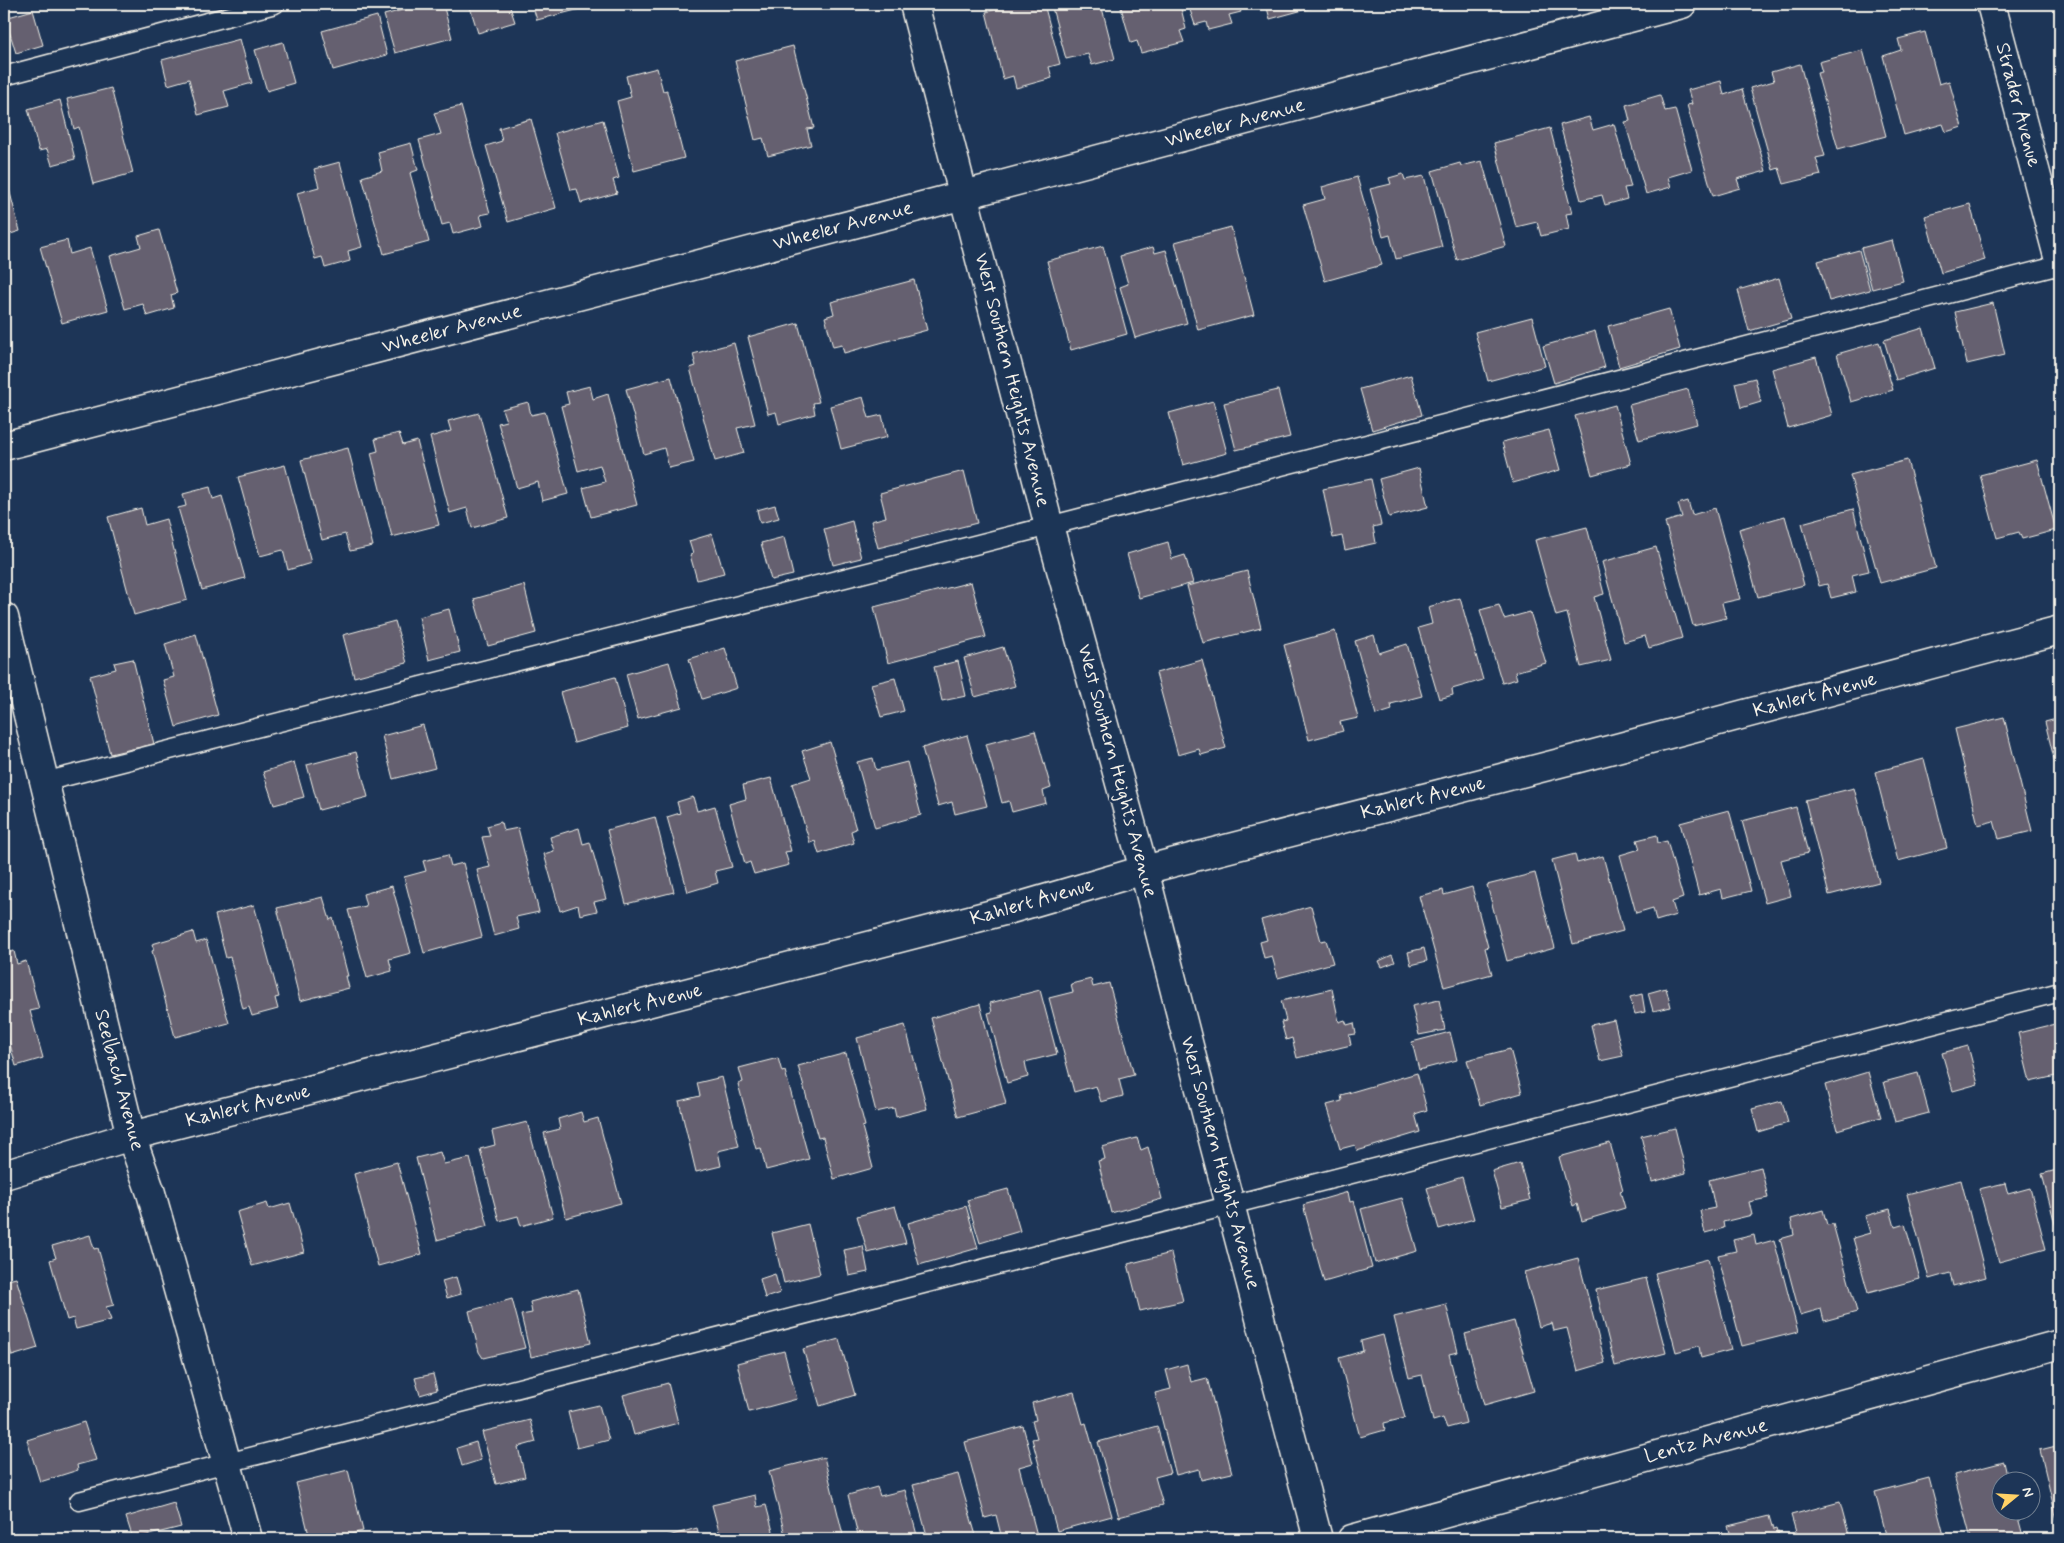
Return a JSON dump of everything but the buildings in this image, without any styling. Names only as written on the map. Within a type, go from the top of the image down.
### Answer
[{"type":"street","name":"West Southern Heights Avenue","points":[[914,4],[1050,526],[1144,870],[1318,1539]]},
{"type":"street","name":"Wheeler Avenue","points":[[4,446],[964,195],[1682,4]]},
{"type":"street","name":"Strader Avenue","points":[[1991,4],[2060,264]]},
{"type":"street","name":"Seelbach Avenue","points":[[4,617],[131,1136],[151,1192],[248,1539]]},
{"type":"street","name":"Kahlert Avenue","points":[[4,1175],[131,1136],[1004,912],[1144,870],[1579,758],[2060,630]]},
{"type":"street","name":"Lentz Avenue","points":[[1352,1539],[2060,1344]]},
{"type":"lane","points":[[4,76],[275,4]]},
{"type":"lane","points":[[44,782],[1050,526],[2060,264]]},
{"type":"lane","points":[[79,1500],[2060,992]]}]
